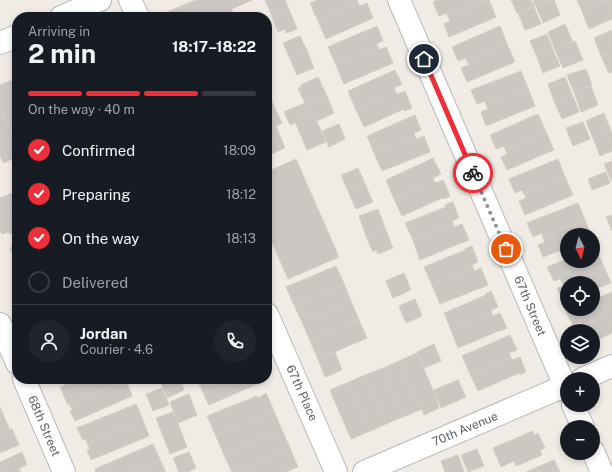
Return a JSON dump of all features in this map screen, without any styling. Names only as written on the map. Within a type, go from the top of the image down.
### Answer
[{"type":"street","points":[[72,12],[100,0]]},
{"type":"street","points":[[130,0],[136,12]]},
{"type":"street","name":"67th Street","points":[[399,0],[563,372]]},
{"type":"street","points":[[0,44],[12,38]]},
{"type":"street","points":[[0,324],[12,352]]},
{"type":"street","name":"67th Place","points":[[272,325],[336,472]]},
{"type":"street","name":"70th Avenue","points":[[600,373],[612,366]]},
{"type":"street","name":"68th Street","points":[[26,384],[64,472]]},
{"type":"street","name":"70th Avenue","points":[[364,472],[560,393]]},
{"type":"street","points":[[597,460],[602,472]]},
{"type":"building","points":[[196,0],[252,0],[225,12],[167,12]]},
{"type":"building","points":[[265,0],[285,0],[288,7],[272,14],[272,12],[270,12]]},
{"type":"building","points":[[317,0],[357,0],[358,3],[318,21],[310,3]]},
{"type":"building","points":[[437,0],[488,0],[448,17],[447,13],[439,16],[433,2]]},
{"type":"building","points":[[489,0],[496,17],[449,37],[444,24],[450,21],[448,17]]},
{"type":"building","points":[[511,0],[531,0],[534,6],[517,13]]},
{"type":"building","points":[[533,0],[549,0],[535,6]]},
{"type":"building","points":[[554,0],[560,15],[543,23],[536,6]]},
{"type":"building","points":[[577,0],[609,0],[582,11]]},
{"type":"building","points":[[612,0],[612,19],[589,29],[582,11]]},
{"type":"building","points":[[358,3],[360,6],[367,3],[373,18],[326,39],[318,21]]},
{"type":"building","points":[[288,7],[297,29],[286,33],[285,29],[278,32],[272,14]]},
{"type":"building","points":[[534,7],[541,24],[525,30],[518,13]]},
{"type":"building","points":[[231,9],[232,12],[225,12]]},
{"type":"building","points":[[565,24],[573,42],[555,50],[548,32]]},
{"type":"building","points":[[377,26],[383,41],[376,44],[378,46],[336,65],[328,47]]},
{"type":"building","points":[[500,26],[507,44],[467,61],[466,58],[458,61],[452,47]]},
{"type":"building","points":[[612,30],[612,52],[601,56],[594,38]]},
{"type":"building","points":[[547,34],[553,50],[537,57],[530,41]]},
{"type":"building","points":[[300,36],[307,51],[290,59],[283,43]]},
{"type":"building","points":[[575,41],[583,60],[563,68],[555,50]]},
{"type":"building","points":[[507,44],[515,62],[467,82],[461,68],[469,65],[467,61]]},
{"type":"building","points":[[378,46],[379,50],[386,47],[393,63],[344,84],[336,65]]},
{"type":"building","points":[[553,50],[560,66],[543,73],[537,57]]},
{"type":"building","points":[[307,51],[314,68],[297,75],[290,59]]},
{"type":"building","points":[[612,52],[612,72],[609,73],[601,56]]},
{"type":"building","points":[[586,69],[592,85],[574,92],[567,75]]},
{"type":"building","points":[[395,70],[402,84],[394,88],[396,92],[356,110],[348,91]]},
{"type":"building","points":[[521,71],[528,88],[486,105],[485,101],[477,104],[471,90]]},
{"type":"building","points":[[318,77],[327,96],[306,105],[298,88]]},
{"type":"building","points":[[565,77],[572,94],[554,101],[548,84]]},
{"type":"building","points":[[10,81],[12,86],[12,134],[0,105],[0,85]]},
{"type":"building","points":[[591,86],[598,105],[581,112],[574,92]]},
{"type":"building","points":[[528,88],[535,106],[486,126],[481,112],[488,109],[486,105]]},
{"type":"building","points":[[405,91],[412,108],[405,111],[404,109],[364,127],[356,110],[396,92],[397,94]]},
{"type":"building","points":[[572,94],[579,112],[562,119],[554,101]]},
{"type":"building","points":[[327,96],[334,113],[317,121],[312,111],[309,112],[306,105]]},
{"type":"building","points":[[272,102],[282,123],[272,128]]},
{"type":"building","points":[[305,103],[309,112],[294,119],[295,123],[290,125],[284,112]]},
{"type":"building","points":[[0,105],[12,134],[12,159],[3,163],[0,155]]},
{"type":"building","points":[[312,111],[326,142],[307,150],[294,119]]},
{"type":"building","points":[[604,113],[611,131],[593,138],[586,121]]},
{"type":"building","points":[[538,114],[546,132],[505,149],[503,146],[496,149],[490,135]]},
{"type":"building","points":[[415,115],[421,130],[414,133],[415,136],[374,153],[367,136]]},
{"type":"building","points":[[583,122],[590,139],[573,146],[566,128]]},
{"type":"building","points":[[339,124],[345,139],[329,147],[322,131]]},
{"type":"building","points":[[276,126],[285,148],[272,154],[272,128]]},
{"type":"building","points":[[611,131],[612,151],[600,156],[593,138]]},
{"type":"building","points":[[546,132],[554,150],[507,170],[501,157],[507,154],[505,149]]},
{"type":"building","points":[[415,136],[417,139],[424,136],[430,152],[382,171],[374,153]]},
{"type":"building","points":[[433,158],[441,174],[433,178],[434,181],[394,199],[386,180]]},
{"type":"building","points":[[296,159],[339,257],[288,279],[272,242],[272,170]]},
{"type":"building","points":[[558,159],[565,177],[524,194],[522,190],[515,193],[509,179]]},
{"type":"building","points":[[612,161],[612,182],[604,164]]},
{"type":"building","points":[[358,168],[365,184],[348,191],[341,175]]},
{"type":"building","points":[[606,172],[610,183],[592,190],[588,179]]},
{"type":"building","points":[[565,177],[573,195],[525,215],[519,201],[526,198],[524,194]]},
{"type":"building","points":[[443,180],[450,196],[443,199],[442,198],[402,216],[394,199],[434,181],[436,183]]},
{"type":"building","points":[[365,184],[373,202],[356,209],[348,191]]},
{"type":"building","points":[[12,193],[12,214],[0,219],[0,198]]},
{"type":"building","points":[[453,202],[459,218],[452,221],[453,224],[413,240],[405,223],[446,207],[445,205]]},
{"type":"building","points":[[578,203],[585,220],[565,228],[560,228],[560,230],[543,237],[542,233],[533,237],[527,223]]},
{"type":"building","points":[[378,209],[385,228],[366,236],[359,216]]},
{"type":"building","points":[[12,214],[12,233],[10,234],[9,232],[2,234],[0,229],[0,219]]},
{"type":"building","points":[[612,215],[612,231],[606,217]]},
{"type":"building","points":[[585,220],[588,228],[565,228]]},
{"type":"building","points":[[453,224],[455,227],[462,224],[469,240],[420,260],[413,240]]},
{"type":"building","points":[[385,228],[393,248],[378,254],[376,250],[373,252],[366,236]]},
{"type":"building","points":[[560,230],[560,251],[543,257],[538,245],[545,242],[543,237]]},
{"type":"building","points":[[472,246],[478,262],[472,265],[473,268],[432,285],[424,267]]},
{"type":"building","points":[[600,257],[603,265],[600,266]]},
{"type":"building","points":[[560,262],[560,268],[596,268],[576,276],[560,276],[560,279],[554,281],[547,267]]},
{"type":"building","points":[[603,265],[611,283],[600,287],[600,276],[576,276],[596,268],[600,268],[600,266]]},
{"type":"building","points":[[336,266],[344,284],[294,305],[286,287]]},
{"type":"building","points":[[473,268],[474,271],[481,268],[488,285],[440,304],[432,285]]},
{"type":"building","points":[[404,273],[411,290],[393,298],[386,281]]},
{"type":"building","points":[[344,284],[351,301],[302,322],[294,305]]},
{"type":"building","points":[[560,287],[560,294],[557,288]]},
{"type":"building","points":[[491,291],[498,307],[491,310],[492,313],[451,330],[444,313],[486,295],[485,294]]},
{"type":"building","points":[[612,292],[612,313],[587,324],[581,324],[580,322],[572,324],[568,316],[600,316],[600,297]]},
{"type":"building","points":[[415,299],[422,316],[406,323],[399,306]]},
{"type":"building","points":[[351,301],[359,320],[310,341],[302,322]]},
{"type":"building","points":[[492,313],[493,316],[500,313],[507,328],[458,348],[451,330]]},
{"type":"building","points":[[612,313],[612,333],[600,339],[600,324],[587,324]]},
{"type":"building","points":[[359,320],[367,338],[318,359],[310,341]]},
{"type":"building","points":[[510,335],[517,350],[509,353],[511,358],[471,376],[462,356]]},
{"type":"building","points":[[434,344],[441,361],[424,368],[417,352]]},
{"type":"building","points":[[335,352],[342,370],[325,377],[318,359]]},
{"type":"building","points":[[417,353],[438,402],[439,408],[424,415],[422,409],[420,410],[399,361]]},
{"type":"building","points":[[520,357],[526,372],[520,375],[519,373],[478,391],[471,376],[511,358],[513,360]]},
{"type":"building","points":[[399,361],[420,410],[403,417],[383,368]]},
{"type":"building","points":[[383,368],[403,417],[386,424],[365,375]]},
{"type":"building","points":[[365,375],[386,424],[370,431],[349,382]]},
{"type":"building","points":[[458,380],[466,397],[441,408],[434,390]]},
{"type":"building","points":[[349,382],[370,431],[351,439],[330,390]]},
{"type":"building","points":[[67,384],[115,384],[68,405],[60,387]]},
{"type":"building","points":[[117,384],[128,384],[132,396],[75,421],[70,411],[72,410],[70,404]]},
{"type":"building","points":[[161,384],[182,384],[184,390],[167,398]]},
{"type":"building","points":[[199,384],[209,384],[201,388]]},
{"type":"building","points":[[209,384],[257,384],[209,405],[201,388]]},
{"type":"building","points":[[162,388],[169,405],[153,411],[146,394]]},
{"type":"building","points":[[266,393],[274,411],[216,436],[207,416],[257,396],[258,398]]},
{"type":"building","points":[[189,394],[197,415],[178,423],[170,402]]},
{"type":"building","points":[[136,404],[143,420],[87,443],[85,439],[83,440],[77,428]]},
{"type":"building","points":[[0,407],[4,417],[0,418]]},
{"type":"building","points":[[274,411],[282,430],[224,455],[216,436]]},
{"type":"building","points":[[173,412],[180,429],[163,436],[156,418]]},
{"type":"building","points":[[4,417],[10,430],[0,434],[0,418]]},
{"type":"building","points":[[143,420],[149,436],[91,460],[87,450],[90,449],[87,443]]},
{"type":"building","points":[[12,429],[19,445],[0,453],[0,434]]},
{"type":"building","points":[[180,429],[187,447],[170,454],[163,436]]},
{"type":"building","points":[[282,430],[290,448],[236,472],[232,472],[224,455]]},
{"type":"building","points":[[533,431],[534,435],[538,433],[545,448],[540,450],[542,455],[516,466],[514,461],[501,467],[493,448]]},
{"type":"building","points":[[153,444],[160,460],[131,472],[96,472],[95,469]]},
{"type":"building","points":[[290,448],[298,467],[286,472],[236,472]]},
{"type":"building","points":[[477,449],[484,466],[468,472],[461,455]]},
{"type":"building","points":[[22,452],[27,465],[19,468],[21,472],[0,472],[0,462]]},
{"type":"building","points":[[189,452],[196,468],[188,472],[179,472],[173,458]]},
{"type":"building","points":[[458,455],[464,472],[445,472],[441,461]]},
{"type":"building","points":[[160,460],[166,472],[131,472]]},
{"type":"building","points":[[554,460],[560,472],[526,472]]},
{"type":"way so far","points":[[473,173],[506,249]]},
{"type":"route","points":[[424,59],[473,173]]}]
